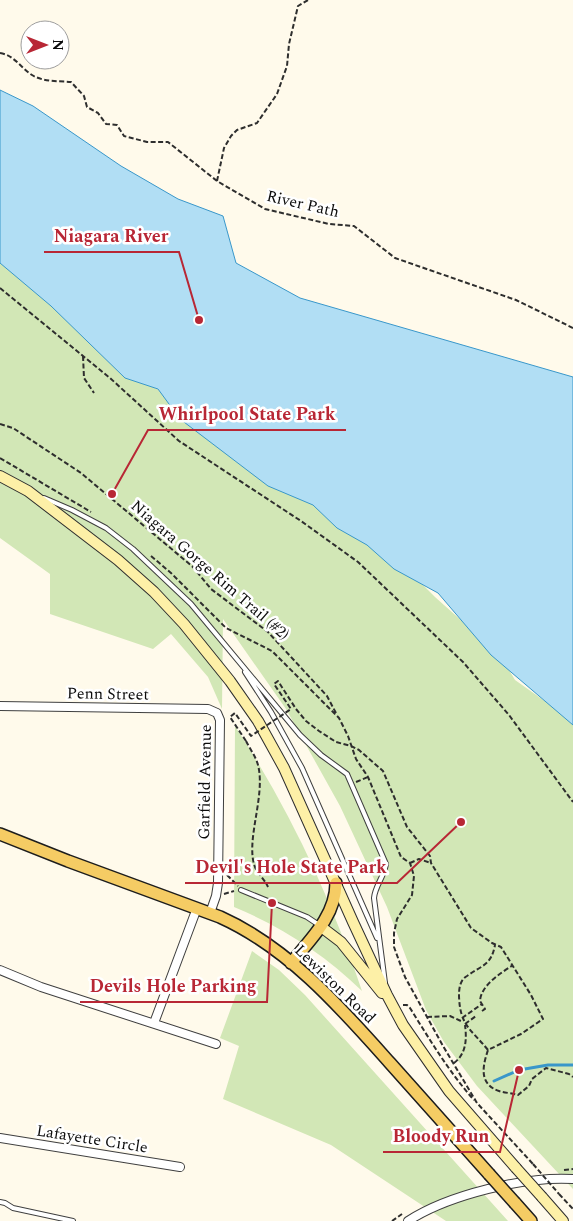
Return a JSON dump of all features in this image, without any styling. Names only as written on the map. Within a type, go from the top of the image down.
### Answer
[{"type":"main road","points":[[0,476],[28,491],[118,560],[154,592],[184,624],[230,681],[258,721],[284,768],[395,1011]]},
{"type":"main road","name":"Lewiston Road","points":[[0,834],[210,913],[248,931],[291,963],[354,1023],[532,1221]]},
{"type":"main road","points":[[291,963],[320,926],[334,899],[336,883]]},
{"type":"main road","points":[[320,926],[341,942],[395,1011],[438,1078],[563,1221]]},
{"type":"street","name":"Penn Street","points":[[0,706],[208,709],[215,712]]},
{"type":"street","name":"Garfield Avenue","points":[[210,913],[216,896],[218,866],[220,720],[215,712]]},
{"type":"street","points":[[154,1023],[197,908]]},
{"type":"street","points":[[0,970],[41,987],[216,1044]]},
{"type":"street","name":"Lafayette Circle","points":[[0,1138],[180,1168]]},
{"type":"street","points":[[408,1221],[440,1204],[475,1193],[538,1180],[573,1179]]},
{"type":"lane","points":[[28,491],[72,510],[106,528],[133,549],[190,604],[300,735],[321,755],[347,774],[386,864],[374,898],[387,995]]},
{"type":"lane","points":[[232,653],[271,712],[302,768],[379,942]]},
{"type":"lane","points":[[241,890],[310,919],[320,926]]},
{"type":"lane","points":[[0,1202],[12,1208],[74,1221]]},
{"type":"path","points":[[217,181],[224,148],[231,136],[237,130],[257,123],[277,94],[287,66],[289,44],[298,6],[308,0]]},
{"type":"path","name":"River Path","points":[[0,53],[7,54],[34,76],[52,81],[72,82],[84,96],[87,106],[98,113],[106,124],[117,125],[124,136],[147,142],[168,142],[217,181],[264,209],[329,224],[354,226],[395,258],[516,300],[573,328]]},
{"type":"path","points":[[0,288],[110,378],[179,441],[301,521],[358,562],[463,662],[509,714],[573,802]]},
{"type":"path","points":[[83,356],[84,378],[94,393]]},
{"type":"path","name":"Niagara Gorge Rim Trail (#2)","points":[[0,424],[13,428],[82,473],[193,567],[211,589],[273,638],[327,696],[339,718]]},
{"type":"path","points":[[268,887],[255,868],[253,850],[260,773],[256,759],[230,717],[235,713],[251,736],[291,709],[274,684],[278,681],[306,721],[336,742],[359,750],[383,771],[407,827],[430,856],[431,863],[471,928],[501,947],[513,965],[543,1019],[521,1034],[488,1050]]},
{"type":"path","points":[[352,783],[368,777]]},
{"type":"path","points":[[410,863],[419,859],[431,863]]},
{"type":"path","points":[[218,866],[241,890]]},
{"type":"path","points":[[216,896],[241,890]]},
{"type":"path","points":[[454,1064],[464,1050],[465,1024],[460,1011],[459,993],[462,981],[487,963],[496,945]]},
{"type":"path","points":[[482,1011],[485,1008],[480,997],[488,985],[513,965]]},
{"type":"path","points":[[462,1018],[482,1004]]},
{"type":"path","points":[[395,1011],[404,1005],[410,1008],[461,1086],[477,1103]]},
{"type":"path","points":[[427,1017],[450,1016],[460,1019],[488,1050]]},
{"type":"path","points":[[465,1024],[476,1016]]},
{"type":"path","points":[[488,1050],[482,1074],[486,1081],[497,1090],[518,1095],[529,1086],[532,1079],[546,1068],[569,1074],[573,1077]]},
{"type":"path","points":[[532,1164],[573,1209]]},
{"type":"green space","points":[[0,259],[132,376],[170,396],[414,576],[500,655],[515,680],[556,709],[573,716],[573,1189],[477,1086],[444,1042],[426,1010],[387,907],[340,806],[286,709],[223,619],[222,709],[208,677],[171,634],[153,649],[50,614],[50,574],[0,538]]},
{"type":"green space","points":[[235,726],[273,789],[307,854],[337,922],[362,991],[333,965],[302,943],[269,923],[234,907]]},
{"type":"green space","points":[[252,951],[279,970],[305,995],[508,1221],[446,1221],[331,1145],[223,1099],[239,1046],[220,1038]]},
{"type":"water","points":[[0,90],[33,106],[121,166],[178,199],[223,216],[236,263],[300,298],[573,377],[573,725],[491,655],[438,593],[394,569],[367,545],[337,528],[313,505],[268,486],[180,419],[158,389],[125,378],[51,306],[0,263]]},
{"type":"waterway","points":[[494,1081],[519,1070],[548,1065],[573,1065]]},
{"type":"place","name":"Niagara River","points":[[199,320]]},
{"type":"place","name":"Whirlpool State Park","points":[[112,494]]},
{"type":"place","name":"Devil's Hole State Park","points":[[461,822]]},
{"type":"place","name":"Devils Hole Parking","points":[[272,903]]},
{"type":"place","name":"Bloody Run","points":[[519,1070]]}]
